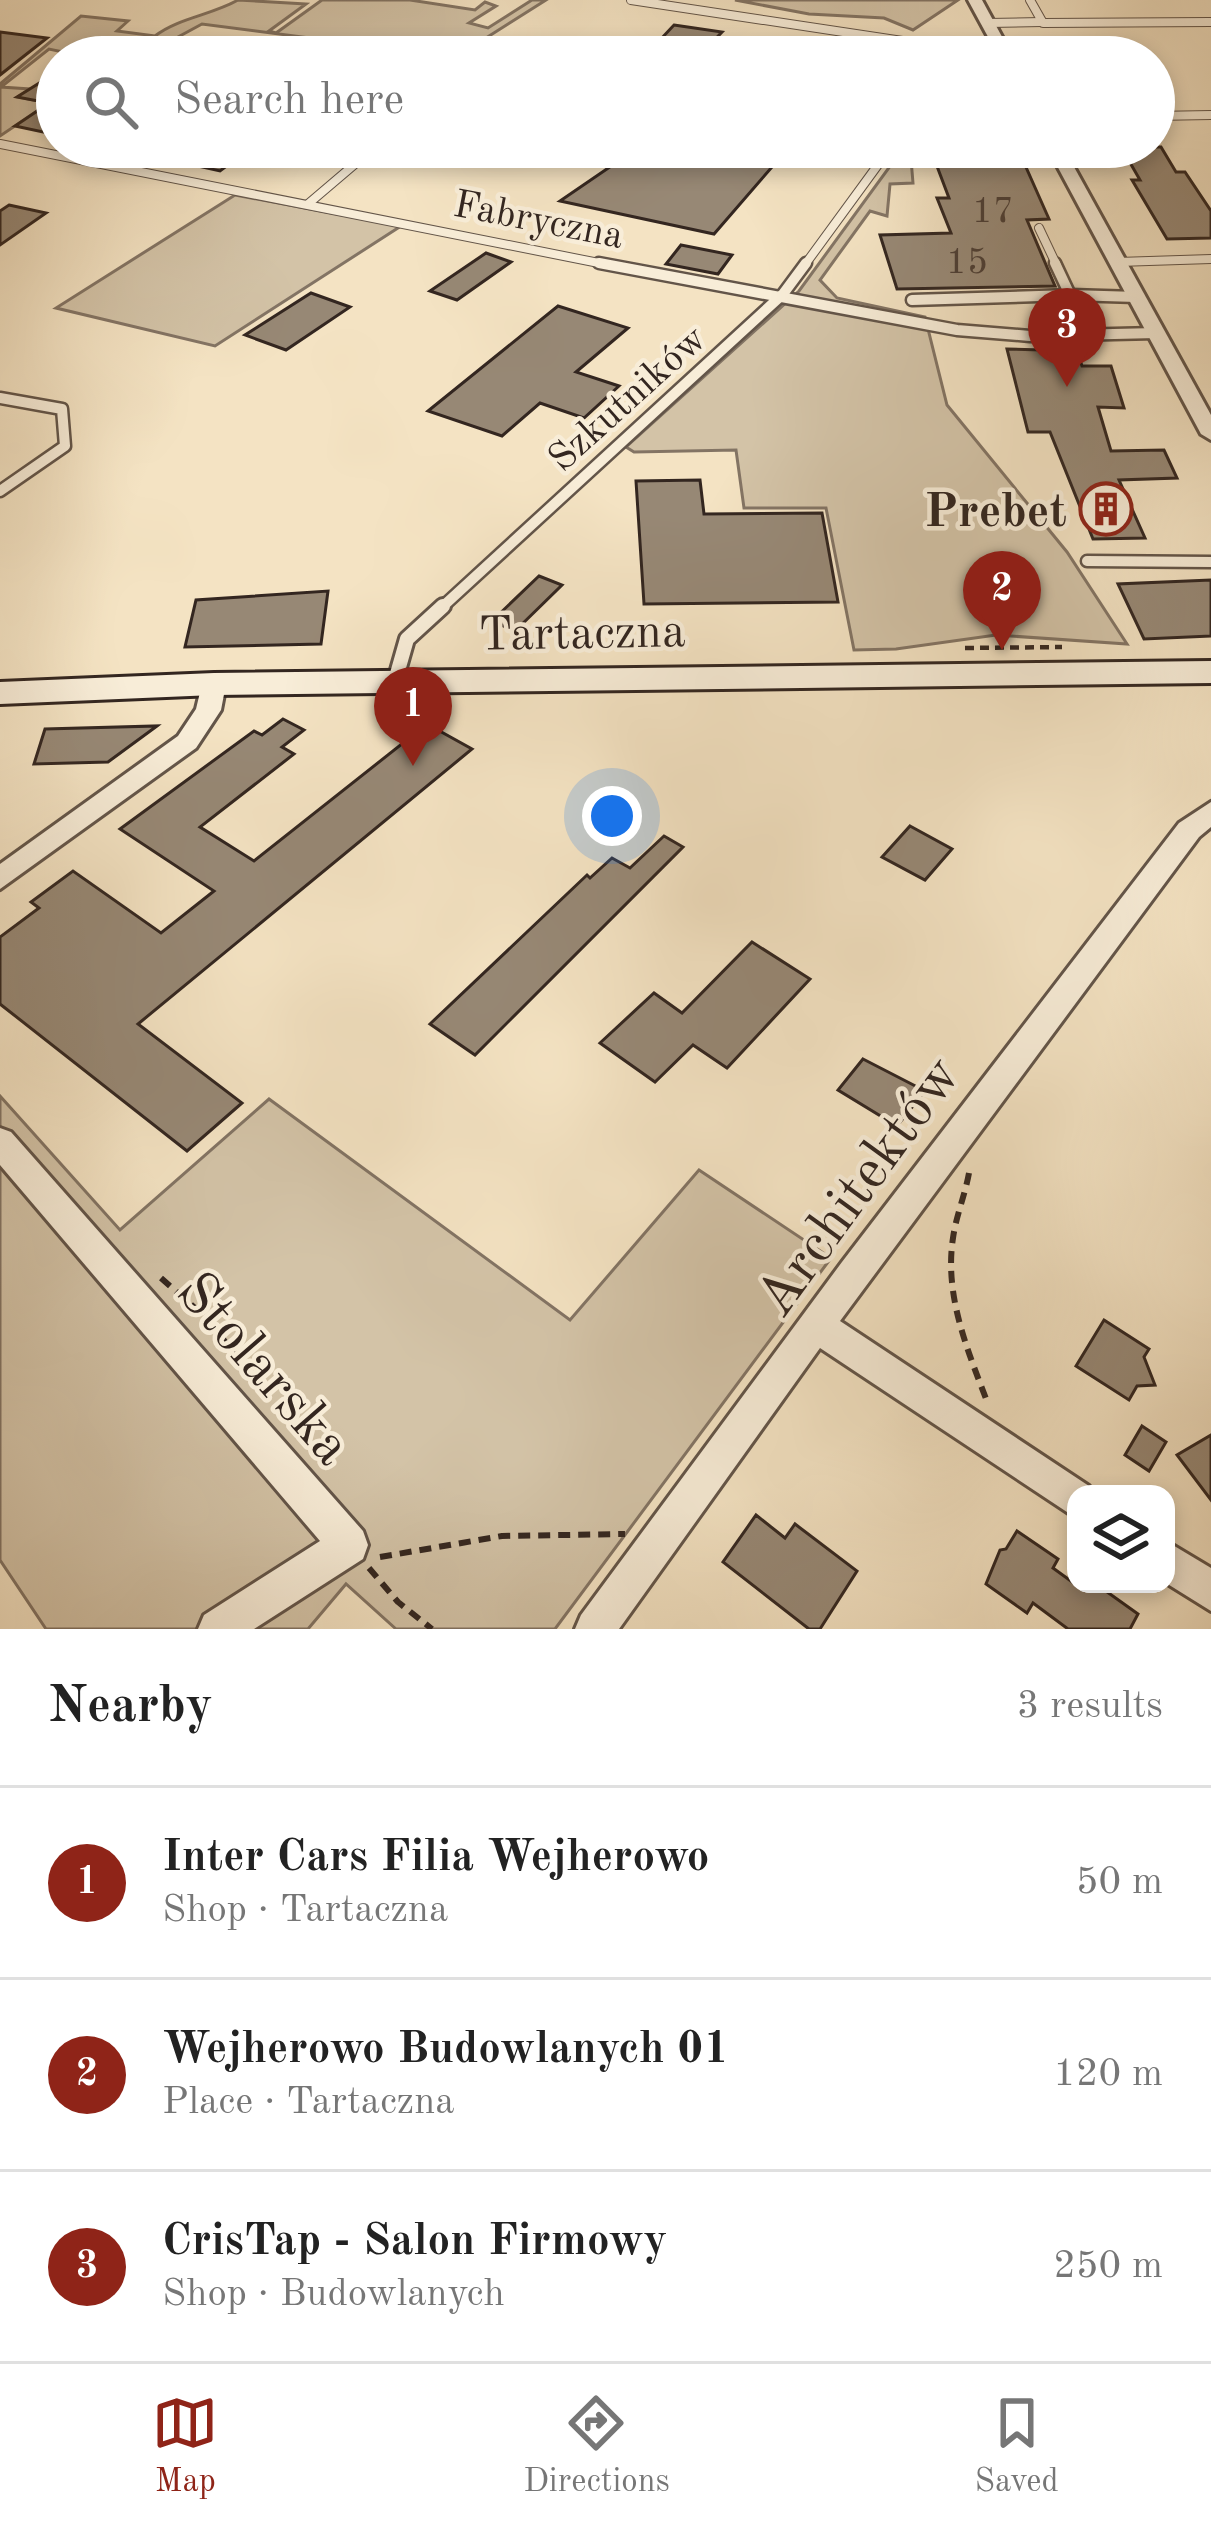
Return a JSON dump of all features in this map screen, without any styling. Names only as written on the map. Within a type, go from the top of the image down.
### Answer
[{"type":"street","points":[[975,0],[995,36]]},
{"type":"street","points":[[1067,168],[1208,422]]},
{"type":"street","name":"Tartaczna","points":[[0,693],[214,684],[1211,672]]},
{"type":"street","name":"Tartaczna","points":[[1166,673],[1211,681]]},
{"type":"street","points":[[0,879],[187,742],[208,710],[214,684]]},
{"type":"street","name":"Architektów","points":[[595,1629],[975,1113],[1189,830],[1211,812]]},
{"type":"street","name":"Stolarska","points":[[0,1142],[349,1545],[218,1629]]},
{"type":"street","points":[[819,1327],[1067,1493]]},
{"type":"street","points":[[1175,1566],[1211,1591]]},
{"type":"lane","points":[[631,0],[871,36]]},
{"type":"lane","points":[[1030,0],[1042,22]]},
{"type":"lane","points":[[988,23],[1211,22]]},
{"type":"lane","points":[[1175,116],[1211,115]]},
{"type":"lane","name":"Fabryczna","points":[[0,144],[36,148]]},
{"type":"lane","name":"Fabryczna","points":[[141,168],[741,291],[783,294],[990,334],[1156,333]]},
{"type":"lane","points":[[308,204],[350,168]]},
{"type":"lane","name":"Szkutników","points":[[395,681],[400,653],[415,630],[783,294],[876,168]]},
{"type":"lane","points":[[1039,228],[1070,295]]},
{"type":"lane","points":[[1118,262],[1211,259]]},
{"type":"lane","points":[[912,300],[1137,297]]},
{"type":"lane","points":[[0,398],[62,410],[65,446],[0,491]]},
{"type":"lane","points":[[1087,561],[1211,562]]},
{"type":"path","points":[[975,1113],[969,1175],[954,1234],[951,1289],[954,1314],[1009,1454]]},
{"type":"path","points":[[362,1561],[502,1536],[576,1532],[662,1538]]},
{"type":"shaded area","points":[[238,0],[306,4],[269,31],[276,33],[322,0],[410,0],[475,10],[485,2],[496,6],[469,23],[488,28],[532,0],[546,0],[489,36],[294,36],[202,24],[180,36],[155,36]]},
{"type":"shaded area","points":[[735,0],[958,0],[913,30],[884,18],[809,14]]},
{"type":"shaded area","points":[[81,16],[128,21],[117,31],[155,36],[57,36]]},
{"type":"shaded area","points":[[36,54],[36,59],[1,87],[30,89],[18,97],[36,100],[36,112],[0,136],[0,84]]},
{"type":"shaded area","points":[[889,168],[912,168],[913,183],[890,184],[887,216],[870,211],[820,280],[837,298],[925,317],[947,405],[1067,552],[1127,644],[996,635],[854,650],[826,508],[744,508],[736,450],[634,452],[626,447],[799,291]]},
{"type":"shaded area","points":[[235,195],[401,226],[215,346],[56,308]]},
{"type":"shaded area","points":[[0,1096],[120,1230],[269,1099],[570,1320],[699,1170],[831,1258],[555,1629],[396,1629],[346,1584],[308,1629],[46,1629],[0,1560]]},
{"type":"building","points":[[674,25],[722,32],[718,36],[664,36]]},
{"type":"building","points":[[0,32],[36,37],[36,47],[0,75]]},
{"type":"building","points":[[36,85],[36,101],[17,97]]},
{"type":"building","points":[[36,112],[36,130],[15,126]]},
{"type":"building","points":[[608,168],[771,168],[714,234],[560,201]]},
{"type":"building","points":[[938,168],[1026,168],[1049,219],[1027,220],[1055,286],[897,289],[880,235],[951,233],[937,198],[949,198]]},
{"type":"building","points":[[1133,168],[1185,172],[1211,211],[1211,238],[1167,239],[1132,180],[1140,180]]},
{"type":"building","points":[[9,205],[46,213],[0,245],[0,211]]},
{"type":"building","points":[[681,245],[732,255],[718,274],[666,264]]},
{"type":"building","points":[[486,253],[511,262],[457,300],[430,291]]},
{"type":"building","points":[[311,293],[350,307],[286,350],[245,335]]},
{"type":"building","points":[[558,306],[628,328],[576,372],[619,386],[584,418],[540,403],[502,436],[428,411]]},
{"type":"building","points":[[1007,349],[1077,351],[1082,366],[1111,366],[1124,408],[1098,407],[1111,451],[1164,450],[1177,478],[1119,480],[1145,538],[1093,539],[1050,432],[1028,432]]},
{"type":"building","points":[[700,480],[704,514],[822,513],[838,602],[644,604],[636,481]]},
{"type":"building","points":[[539,576],[562,585],[515,631],[492,621]]},
{"type":"building","points":[[1211,580],[1211,636],[1144,639],[1118,584]]},
{"type":"building","points":[[328,591],[321,644],[185,647],[196,600]]},
{"type":"building","points":[[283,719],[304,730],[282,747],[294,754],[200,827],[254,861],[427,724],[472,749],[138,1024],[242,1103],[187,1151],[0,1004],[0,937],[39,908],[31,902],[73,871],[161,933],[214,891],[120,829],[254,731],[262,735]]},
{"type":"building","points":[[157,726],[108,762],[34,764],[45,729]]},
{"type":"building","points":[[910,826],[952,849],[925,880],[882,857]]},
{"type":"building","points":[[664,836],[683,847],[475,1055],[430,1024],[587,875],[590,878],[612,858],[630,868]]},
{"type":"building","points":[[752,942],[810,979],[727,1068],[693,1045],[655,1082],[600,1043],[654,993],[682,1013]]},
{"type":"building","points":[[863,1059],[925,1091],[897,1126],[838,1090]]},
{"type":"building","points":[[1104,1320],[1149,1349],[1144,1357],[1155,1385],[1137,1386],[1129,1400],[1076,1366]]},
{"type":"building","points":[[1142,1426],[1166,1442],[1149,1471],[1125,1455]]},
{"type":"building","points":[[1211,1435],[1211,1500],[1177,1455]]},
{"type":"building","points":[[756,1515],[785,1538],[795,1524],[857,1571],[820,1629],[809,1629],[723,1562]]},
{"type":"building","points":[[1017,1531],[1058,1559],[1053,1568],[1067,1578],[1067,1593],[1109,1593],[1138,1614],[1130,1629],[1068,1629],[1033,1603],[1027,1613],[986,1584],[1000,1550],[1006,1549]]},
{"type":"place","name":"CrisTap - Salon Firmowy","points":[[1067,387]]},
{"type":"place","name":"Prebet","points":[[1106,509]]},
{"type":"place","name":"Wejherowo Budowlanych 01","points":[[1002,650]]},
{"type":"place","name":"Inter Cars Filia Wejherowo","points":[[413,766]]}]
